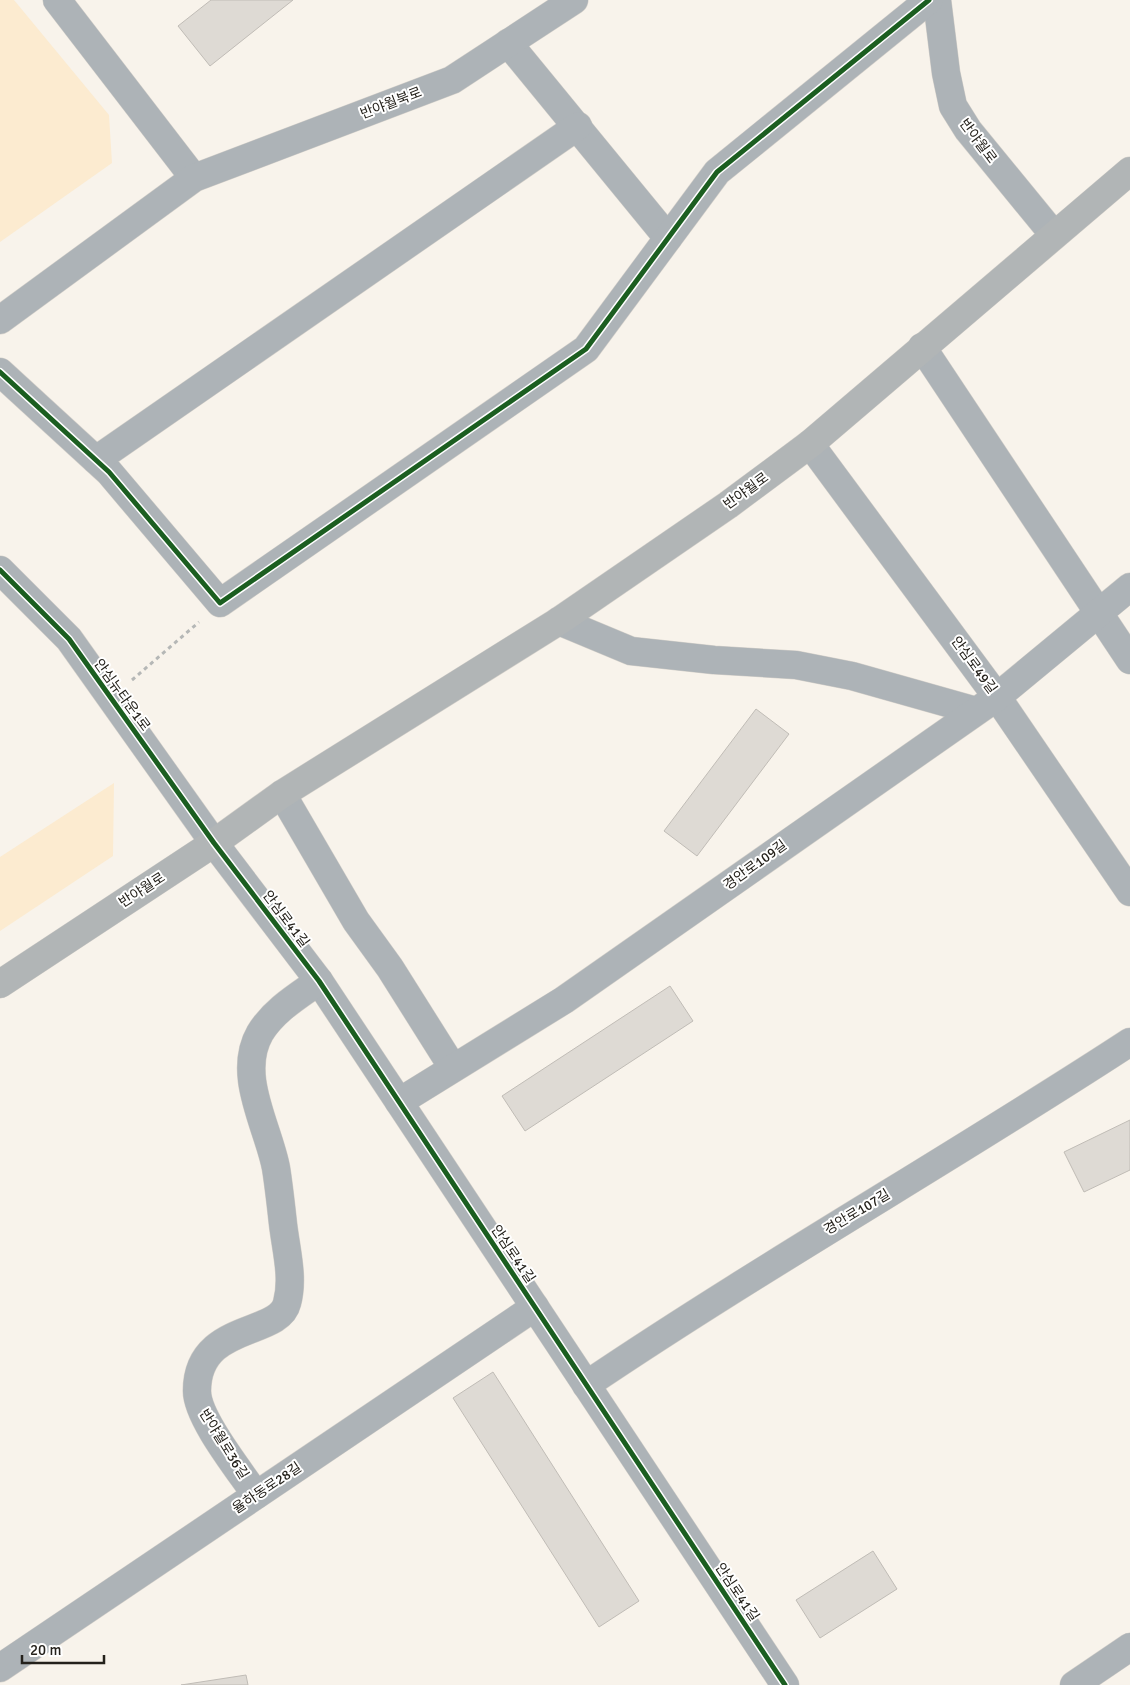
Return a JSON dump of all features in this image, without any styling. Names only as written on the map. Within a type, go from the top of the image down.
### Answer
[{"type":"main road","name":"반야월로","points":[[0,984],[214,843],[282,794],[559,621],[728,505],[810,444],[1130,171]]},
{"type":"street","points":[[57,0],[194,178]]},
{"type":"street","name":"반야월북로","points":[[0,320],[194,178],[452,80],[574,0]]},
{"type":"street","points":[[0,372],[109,472],[220,603],[586,348],[717,172],[929,0]]},
{"type":"street","name":"반야월로","points":[[937,0],[946,73],[953,106],[968,130],[1054,235]]},
{"type":"street","points":[[508,43],[668,238]]},
{"type":"street","points":[[96,460],[578,126]]},
{"type":"street","points":[[922,347],[1130,660]]},
{"type":"street","name":"안심로49길","points":[[810,444],[987,704],[1130,892]]},
{"type":"street","name":"안심뉴타운1로","points":[[0,570],[68,639],[214,843]]},
{"type":"street","name":"경안로109길","points":[[399,1102],[572,994],[987,704],[1130,587]]},
{"type":"street","points":[[559,621],[631,651],[714,660],[796,664],[987,704]]},
{"type":"street","points":[[282,794],[356,921],[390,968],[453,1068]]},
{"type":"street","name":"안심로41길","points":[[214,843],[319,981],[785,1685]]},
{"type":"street","name":"반야월로36길","points":[[256,1495],[209,1424],[199,1404],[197,1391],[200,1371],[206,1356],[216,1346],[268,1322],[287,1306],[291,1285],[276,1168],[254,1088],[252,1066],[254,1048],[260,1034],[271,1019],[283,1007],[319,981]]},
{"type":"street","name":"경안로107길","points":[[586,1385],[677,1324],[1040,1101],[1130,1042]]},
{"type":"street","name":"율하동로28길","points":[[0,1668],[535,1307]]},
{"type":"street","points":[[1074,1685],[1130,1648]]},
{"type":"path","points":[[111,698],[220,603]]},
{"type":"shaded area","points":[[0,0],[14,0],[109,115],[112,163],[0,242]]},
{"type":"shaded area","points":[[114,783],[113,856],[0,931],[0,857]]},
{"type":"building","points":[[211,0],[293,0],[210,66],[178,26]]},
{"type":"building","points":[[756,709],[789,734],[697,856],[664,831]]},
{"type":"building","points":[[670,986],[693,1021],[525,1131],[502,1096]]},
{"type":"building","points":[[1130,1120],[1130,1170],[1084,1192],[1064,1152]]},
{"type":"building","points":[[493,1372],[639,1601],[599,1627],[453,1398]]},
{"type":"building","points":[[873,1551],[897,1589],[820,1638],[796,1600]]},
{"type":"building","points":[[246,1675],[248,1685],[181,1685]]},
{"type":"cycle path","points":[[0,372],[109,472],[220,603],[586,349],[717,172],[929,0]]},
{"type":"cycle path","points":[[0,570],[69,639],[214,843],[319,981],[785,1685]]}]
